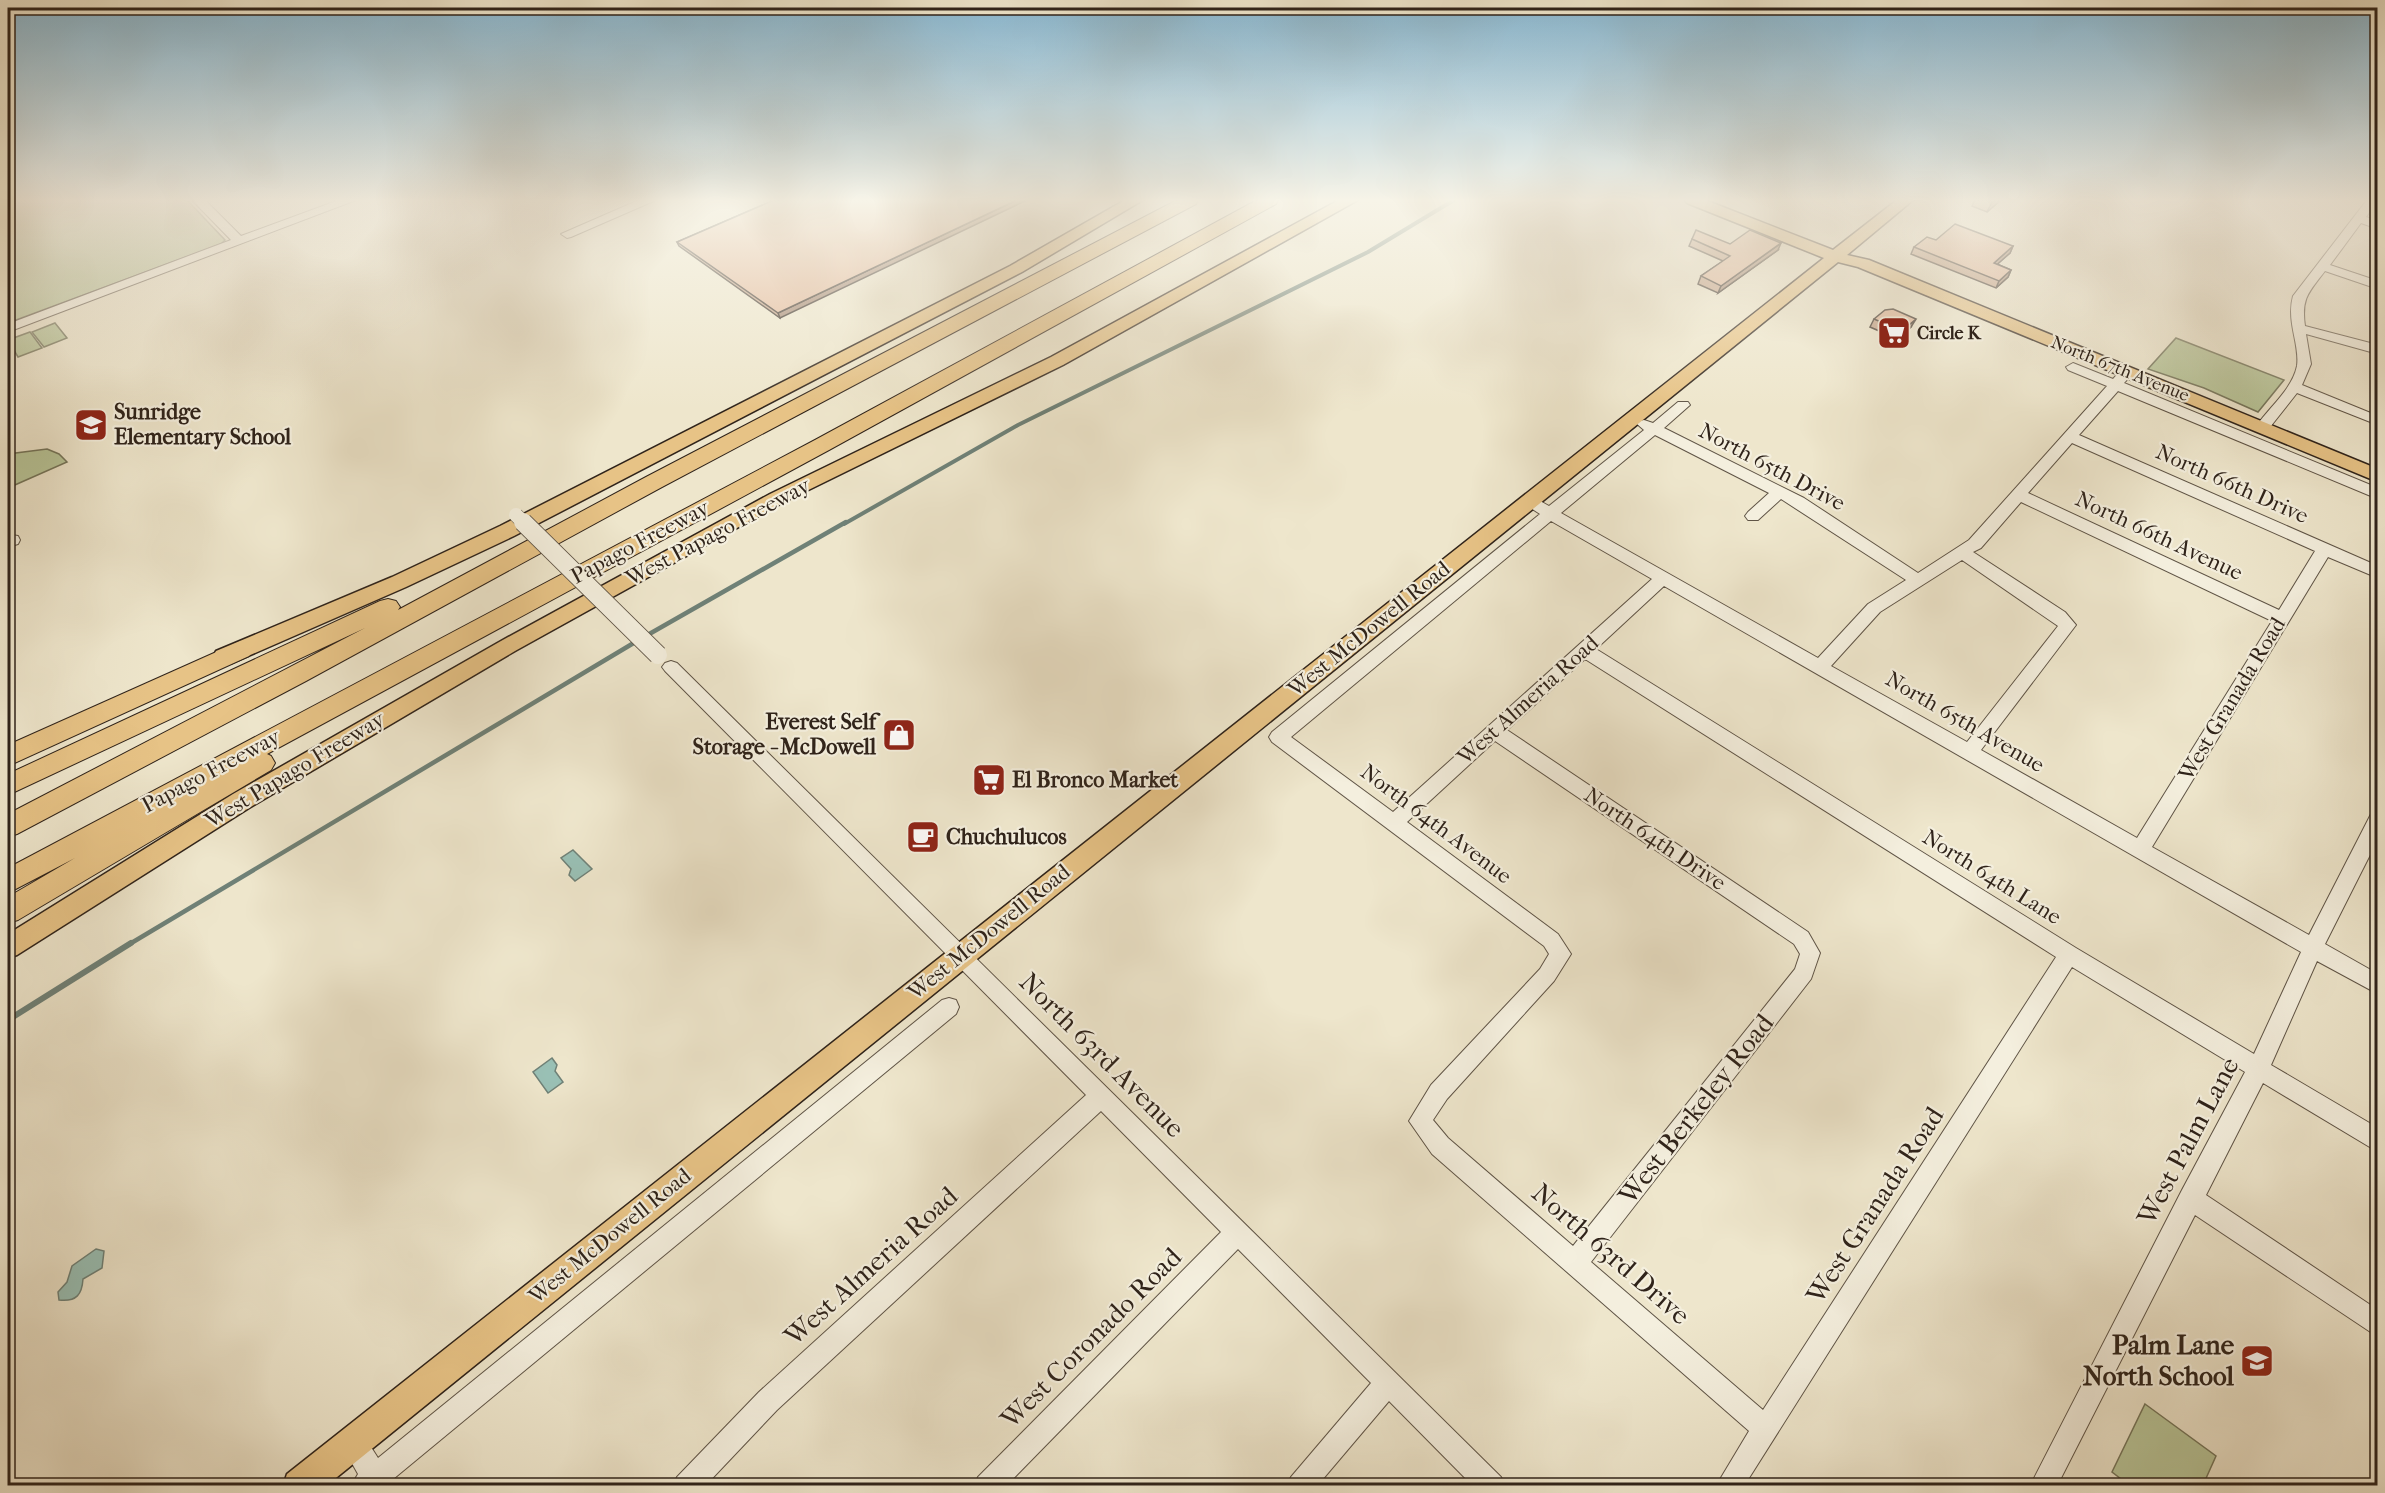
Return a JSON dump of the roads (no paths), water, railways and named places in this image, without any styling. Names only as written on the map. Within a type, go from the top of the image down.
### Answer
[{"type":"highway","name":"Papago Freeway","points":[[8,826],[297,675],[654,482],[1058,270]]},
{"type":"highway","name":"Papago Freeway","points":[[8,881],[822,445],[1143,270]]},
{"type":"highway","points":[[8,785],[654,482]]},
{"type":"highway","points":[[8,911],[369,701],[444,647]]},
{"type":"highway","points":[[8,756],[242,650]]},
{"type":"main road","points":[[8,748],[399,582],[507,531],[1015,270]]},
{"type":"main road","name":"West Papago Freeway","points":[[8,947],[241,801],[560,617],[777,498],[1057,361],[1221,270]]},
{"type":"main road","name":"West McDowell Road","points":[[299,1485],[1820,270]]},
{"type":"main road","name":"North 67th Avenue","points":[[1878,270],[2122,378],[2262,428],[2378,476]]},
{"type":"street","points":[[8,328],[166,270]]},
{"type":"street","points":[[2262,428],[2294,387],[2304,364],[2296,309],[2299,296],[2318,270]]},
{"type":"street","points":[[2332,270],[2378,285]]},
{"type":"street","points":[[2298,328],[2338,337],[2378,350]]},
{"type":"street","name":"North 67th Avenue","points":[[2073,366],[2122,378],[2378,494]]},
{"type":"street","points":[[1820,667],[1874,608],[1975,544],[2122,378]]},
{"type":"street","points":[[2294,387],[2378,421]]},
{"type":"street","name":"West McDowell Road","points":[[1278,737],[1683,405]]},
{"type":"street","name":"North 65th Drive","points":[[1632,418],[1817,513],[1917,580]]},
{"type":"street","name":"North 66th Drive","points":[[2069,436],[2378,573]]},
{"type":"street","points":[[1753,516],[1779,493]]},
{"type":"street","name":"North 66th Avenue","points":[[2017,494],[2281,618]]},
{"type":"street","name":"North 65th Avenue","points":[[1528,501],[2378,985]]},
{"type":"street","name":"North 63rd Avenue","points":[[516,514],[1492,1485]]},
{"type":"street","name":"West Granada Road","points":[[2141,849],[2324,550]]},
{"type":"street","points":[[1961,552],[2059,616],[2068,625],[1970,752]]},
{"type":"street","name":"West Almeria Road","points":[[1393,823],[1663,578]]},
{"type":"street","name":"North 64th Lane","points":[[1583,649],[2069,954],[2378,1141]]},
{"type":"street","name":"North 64th Drive","points":[[1494,731],[1801,938],[1810,952]]},
{"type":"street","name":"North 64th Avenue","points":[[1278,737],[1551,940],[1561,954],[1547,975],[1439,1092],[1420,1121]]},
{"type":"street","name":"West Palm Lane","points":[[2043,1485],[2259,1068],[2313,948],[2378,819]]},
{"type":"street","name":"West Berkeley Road","points":[[1575,1263],[1804,973],[1810,952]]},
{"type":"street","name":"West Granada Road","points":[[1729,1485],[2069,954]]},
{"type":"street","name":"West McDowell Road","points":[[373,1483],[949,1007]]},
{"type":"street","name":"West Almeria Road","points":[[686,1485],[768,1401],[1101,1096]]},
{"type":"street","name":"North 63rd Drive","points":[[1420,1121],[1440,1146],[1766,1429]]},
{"type":"street","points":[[2190,1198],[2378,1325]]},
{"type":"street","name":"West Coronado Road","points":[[987,1485],[1238,1232]]},
{"type":"street","points":[[1300,1485],[1388,1382]]},
{"type":"street","points":[[353,1442],[373,1483]]},
{"type":"water","points":[[573,850],[592,869],[575,881],[569,875],[571,869],[561,858]]},
{"type":"water","points":[[552,1058],[557,1065],[555,1071],[563,1082],[548,1093],[533,1072]]},
{"type":"water","points":[[96,1249],[104,1251],[102,1268],[83,1279],[80,1293],[77,1296],[70,1300],[59,1300],[58,1292],[67,1282],[72,1266]]},
{"type":"waterway","points":[[844,524],[1018,425],[1332,270]]},
{"type":"waterway","points":[[644,637],[846,522]]},
{"type":"waterway","points":[[128,945],[637,641]]},
{"type":"waterway","points":[[8,1020],[131,943]]},
{"type":"place","name":"Circle K","points":[[1894,333]]},
{"type":"place","name":"Sunridge Elementary School","points":[[91,425]]},
{"type":"place","name":"Everest Self Storage - McDowell","points":[[899,735]]},
{"type":"place","name":"El Bronco Market","points":[[989,780]]},
{"type":"place","name":"Chuchulucos","points":[[923,837]]},
{"type":"place","name":"Palm Lane North School","points":[[2257,1361]]}]
